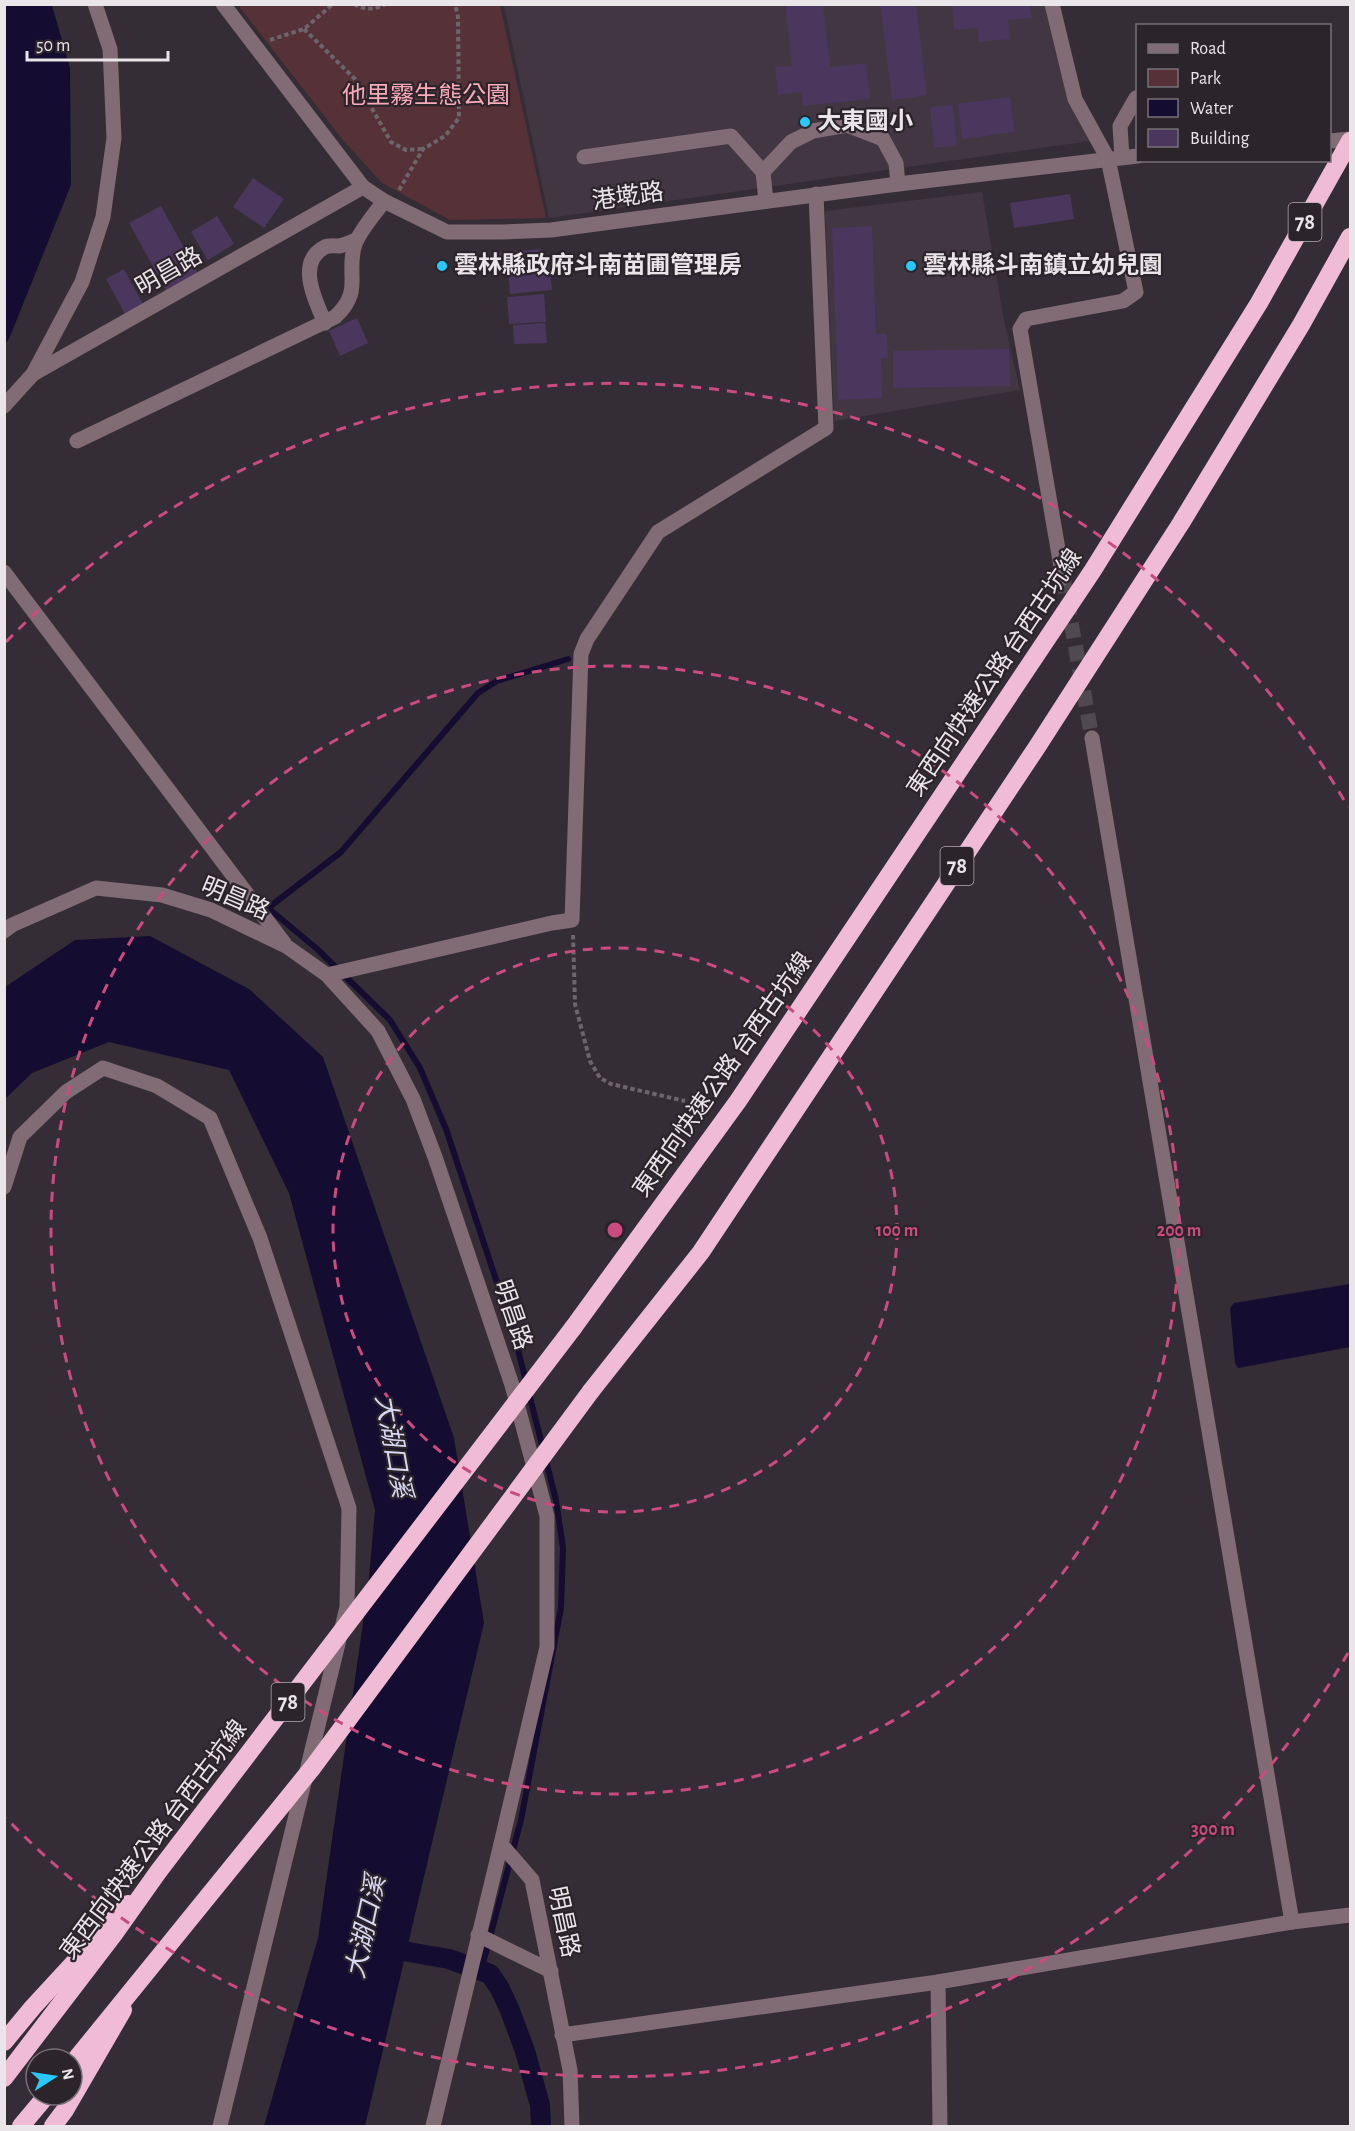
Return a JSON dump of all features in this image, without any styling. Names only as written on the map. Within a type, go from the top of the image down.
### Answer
[{"type":"highway","name":"東西向快速公路 台西古坑線","points":[[4,2078],[158,1872],[573,1328],[738,1101],[1093,570],[1259,303],[1350,140]]},
{"type":"highway","name":"78","points":[[84,2049],[314,1767],[591,1391],[701,1252],[1036,747],[1180,523],[1301,325],[1350,237]]},
{"type":"highway","points":[[4,2042],[33,2007],[158,1872]]},
{"type":"highway","points":[[53,2127],[138,1983]]},
{"type":"highway","points":[[21,2127],[37,2107]]},
{"type":"street","points":[[33,374],[82,282],[104,217],[114,138],[110,49],[95,4]]},
{"type":"street","name":"港墘路","points":[[222,4],[363,188],[447,232],[551,230],[816,194],[1123,157]]},
{"type":"street","points":[[1052,4],[1075,99],[1123,157]]},
{"type":"street","points":[[1063,578],[1020,329],[1026,319],[1123,301],[1136,292],[1120,126],[1136,98]]},
{"type":"street","points":[[764,172],[791,142],[813,131],[847,125],[883,139],[896,163],[898,184]]},
{"type":"street","points":[[584,157],[731,136],[764,172],[766,201]]},
{"type":"street","points":[[1331,141],[1350,140]]},
{"type":"street","name":"明昌路","points":[[4,406],[33,374],[363,188]]},
{"type":"street","points":[[327,975],[572,920],[580,654],[587,639],[658,532],[826,428],[816,194]]},
{"type":"street","points":[[77,441],[325,323],[344,309],[351,296],[353,278],[351,258],[357,240],[388,202]]},
{"type":"street","points":[[325,323],[310,285],[310,267],[317,253],[327,246],[341,246],[357,240]]},
{"type":"street","points":[[4,572],[286,946]]},
{"type":"street","points":[[1092,738],[1292,1922]]},
{"type":"street","name":"明昌路","points":[[4,931],[96,888],[162,895],[211,910],[286,946],[327,975],[378,1031],[413,1099],[435,1157],[512,1385],[547,1516],[547,1647],[503,1846],[532,1881],[570,2070],[572,2127]]},
{"type":"street","points":[[4,1187],[20,1137],[66,1092],[103,1068],[157,1086],[210,1118],[260,1238],[349,1508],[347,1607],[220,2127]]},
{"type":"street","points":[[433,2127],[472,1957],[503,1846]]},
{"type":"street","points":[[562,2035],[938,1982],[1292,1922],[1350,1915]]},
{"type":"street","points":[[478,1935],[551,1971]]},
{"type":"street","points":[[938,1982],[940,2127]]},
{"type":"path","points":[[253,44],[304,29],[333,4]]},
{"type":"path","points":[[354,4],[360,8],[373,9],[386,4]]},
{"type":"path","points":[[388,202],[423,149],[445,136],[459,118],[458,25],[455,4]]},
{"type":"path","points":[[304,29],[355,79],[391,142],[406,150],[423,149]]},
{"type":"path","points":[[572,920],[575,1004],[590,1060],[600,1078],[611,1084],[685,1101]]},
{"type":"shaded area","name":"大東國小","points":[[504,5],[1047,5],[1090,141],[549,218]]},
{"type":"shaded area","name":"雲林縣斗南鎮立幼兒園","points":[[982,192],[1004,321],[1020,390],[834,421],[825,211]]},
{"type":"green space","name":"他里霧生態公園","points":[[238,5],[500,5],[546,218],[450,220],[382,183],[343,140]]},
{"type":"water","points":[[5,4],[52,5],[70,68],[71,185],[5,344]]},
{"type":"water","name":"大湖口溪","points":[[150,936],[249,989],[323,1057],[454,1438],[484,1623],[365,2126],[264,2126],[318,1938],[368,1588],[375,1510],[289,1193],[229,1070],[109,1042],[32,1073],[5,1099],[5,987],[75,940]]},
{"type":"water","points":[[1350,1284],[1350,1347],[1238,1368],[1235,1363],[1230,1308],[1234,1303]]},
{"type":"building","points":[[880,4],[916,4],[927,95],[892,100]]},
{"type":"building","points":[[952,4],[1030,4],[1032,18],[1008,20],[1010,39],[979,42],[977,28],[954,30]]},
{"type":"building","points":[[785,5],[823,5],[830,67],[866,63],[870,99],[803,106],[801,92],[778,95],[775,67],[792,66]]},
{"type":"building","points":[[1010,97],[1015,132],[962,139],[958,104]]},
{"type":"building","points":[[953,105],[957,146],[934,148],[930,107]]},
{"type":"building","points":[[253,178],[284,199],[264,228],[233,207]]},
{"type":"building","points":[[1070,194],[1074,219],[1014,228],[1010,203]]},
{"type":"building","points":[[161,206],[199,275],[167,292],[129,223]]},
{"type":"building","points":[[217,216],[234,244],[208,260],[191,232]]},
{"type":"building","points":[[872,226],[876,334],[887,334],[888,358],[881,358],[882,398],[838,400],[832,228]]},
{"type":"building","points":[[541,249],[542,264],[494,268],[493,253]]},
{"type":"building","points":[[549,265],[552,290],[510,294],[508,269]]},
{"type":"building","points":[[124,269],[143,304],[125,314],[106,279]]},
{"type":"building","points":[[544,294],[546,322],[509,324],[507,297]]},
{"type":"building","points":[[357,318],[368,343],[340,356],[329,331]]},
{"type":"building","points":[[545,323],[547,343],[514,344],[513,325]]},
{"type":"building","points":[[1009,349],[1010,386],[893,388],[893,351]]},
{"type":"waterway","points":[[481,1971],[521,1820],[561,1608],[563,1548],[556,1500],[514,1334],[446,1129],[420,1068],[390,1020],[316,948],[268,908],[341,852],[478,693],[497,681],[568,659]]},
{"type":"waterway","name":"大湖口溪","points":[[380,1947],[449,1959],[490,1974],[509,2008],[525,2051],[540,2105],[541,2126]]},
{"type":"tunnel","points":[[1063,578],[1092,738]]},
{"type":"place","name":"大東國小","points":[[805,122]]},
{"type":"place","name":"雲林縣政府斗南苗圃管理房","points":[[442,266]]},
{"type":"place","name":"雲林縣斗南鎮立幼兒園","points":[[911,266]]}]
